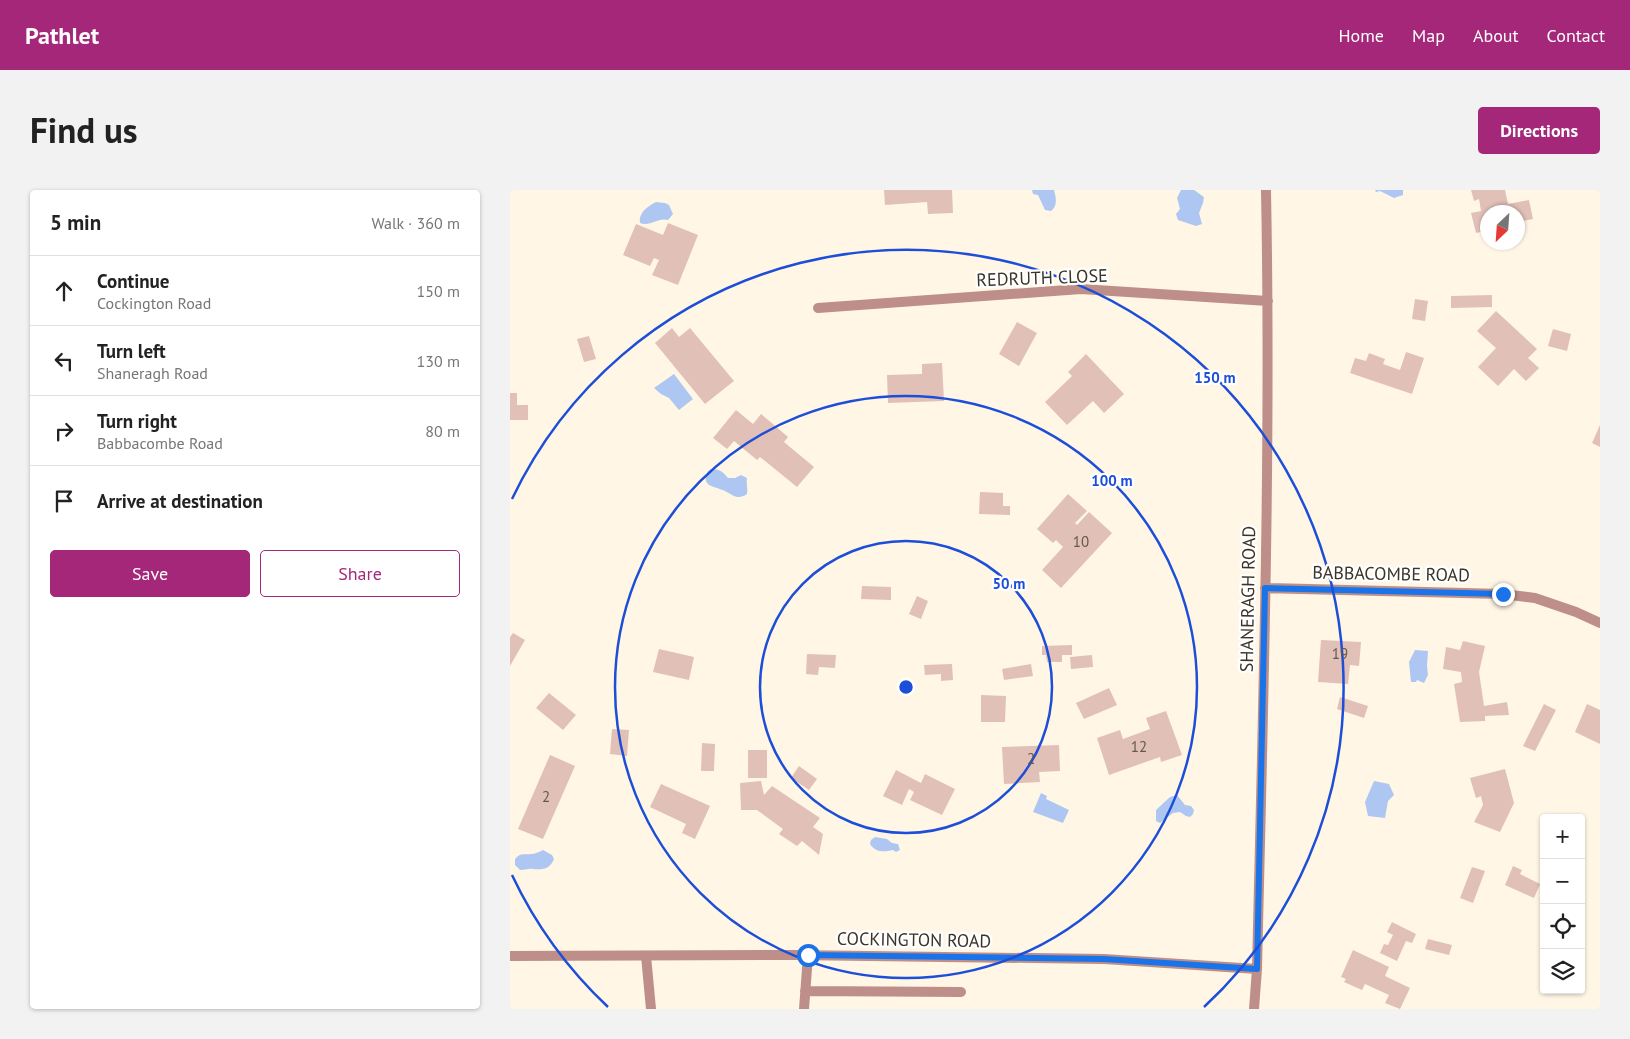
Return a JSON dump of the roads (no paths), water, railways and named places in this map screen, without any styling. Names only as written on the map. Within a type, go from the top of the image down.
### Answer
[{"type":"street","name":"SHANERAGH ROAD","points":[[1254,1009],[1257,969],[1265,588],[1268,301],[1266,190]]},
{"type":"street","name":"REDRUTH CLOSE","points":[[818,308],[1081,289],[1268,301]]},
{"type":"street","name":"BABBACOMBE ROAD","points":[[1265,588],[1503,594],[1535,598],[1576,612],[1600,623]]},
{"type":"street","name":"COCKINGTON ROAD","points":[[510,956],[808,955],[1104,959],[1257,969]]},
{"type":"street","points":[[804,1009],[808,955]]},
{"type":"street","points":[[646,956],[651,1009]]},
{"type":"street","points":[[805,991],[961,992]]},
{"type":"water","points":[[1032,190],[1054,190],[1056,204],[1051,211],[1045,210],[1038,195],[1033,194]]},
{"type":"water","points":[[1181,190],[1194,190],[1204,197],[1199,213],[1202,224],[1196,226],[1178,220],[1176,214],[1180,209],[1177,198]]},
{"type":"water","points":[[1375,190],[1403,190],[1403,195],[1394,198]]},
{"type":"water","points":[[656,202],[669,205],[673,214],[668,220],[664,219],[647,224],[640,223],[642,213]]},
{"type":"water","points":[[674,374],[693,399],[679,410],[669,398],[654,388]]},
{"type":"water","points":[[711,469],[721,471],[728,478],[735,478],[741,475],[747,478],[747,494],[736,497],[707,483],[706,476]]},
{"type":"water","points":[[1415,650],[1428,651],[1428,675],[1424,683],[1417,680],[1416,682],[1411,682],[1409,662]]},
{"type":"water","points":[[1374,781],[1389,784],[1394,795],[1388,801],[1385,818],[1368,816],[1365,802]]},
{"type":"water","points":[[1041,793],[1047,796],[1046,799],[1069,810],[1063,823],[1033,812]]},
{"type":"water","points":[[1177,795],[1185,805],[1191,806],[1194,810],[1193,814],[1190,817],[1180,812],[1173,813],[1160,823],[1156,821],[1156,810],[1170,797]]},
{"type":"water","points":[[875,837],[887,839],[892,843],[898,844],[900,850],[896,852],[893,850],[883,851],[875,849],[870,844],[871,840]]},
{"type":"water","points":[[543,850],[552,855],[554,859],[548,867],[520,870],[515,865],[515,859],[519,855],[534,854]]}]
